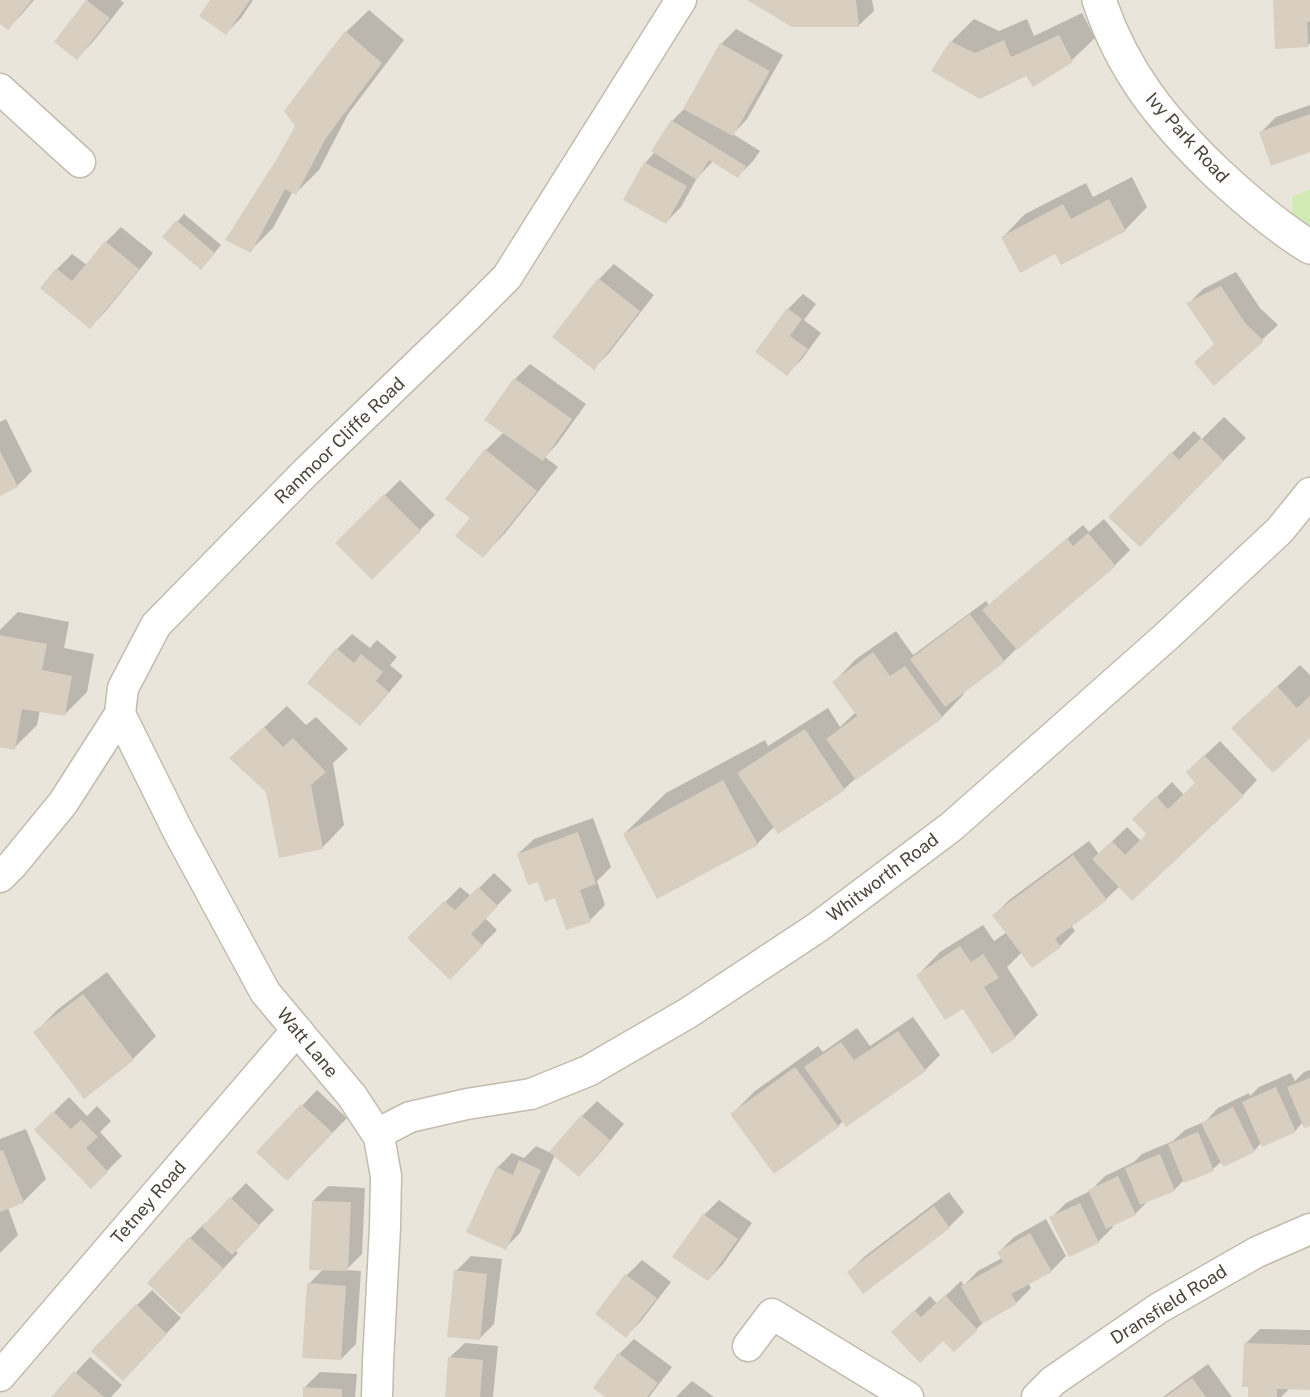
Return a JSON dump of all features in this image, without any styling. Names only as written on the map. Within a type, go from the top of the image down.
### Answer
[{"type":"street","name":"Ranmoor Cliffe Road","points":[[0,877],[63,803],[120,714],[123,688],[156,625],[306,472],[507,277],[681,0]]},
{"type":"street","name":"Ivy Park Road","points":[[1099,0],[1116,45],[1161,115],[1239,193],[1293,237],[1310,247]]},
{"type":"street","points":[[0,89],[80,162]]},
{"type":"street","name":"Whitworth Road","points":[[377,1134],[410,1117],[467,1104],[531,1094],[588,1071],[688,1013],[818,927],[951,827],[1044,745],[1168,635],[1280,530],[1310,493]]},
{"type":"street","name":"Watt Lane","points":[[120,714],[178,831],[265,992],[352,1096],[379,1137],[386,1176],[377,1397]]},
{"type":"street","name":"Tetney Road","points":[[0,1376],[297,1030]]},
{"type":"street","name":"Dransfield Road","points":[[1037,1397],[1053,1381],[1159,1308],[1257,1252],[1310,1228]]},
{"type":"street","points":[[748,1346],[772,1314],[908,1397]]},
{"type":"shaded area","points":[[0,0],[1310,0],[1310,1397],[0,1397]]},
{"type":"green space","points":[[1310,189],[1310,224],[1300,225],[1293,215],[1292,197]]},
{"type":"building","points":[[0,0],[32,0],[8,30],[0,24]]},
{"type":"building","points":[[86,0],[110,18],[77,60],[54,42]]},
{"type":"building","points":[[210,0],[250,0],[226,35],[199,16]]},
{"type":"building","points":[[747,0],[856,0],[859,27],[792,27]]},
{"type":"building","points":[[1273,0],[1310,0],[1310,22],[1307,22],[1308,47],[1275,49]]},
{"type":"building","points":[[345,31],[382,63],[326,138],[296,195],[285,189],[251,253],[225,240],[295,126],[284,111]]},
{"type":"building","points":[[1059,35],[1073,62],[1033,87],[1026,76],[980,99],[931,71],[950,41],[975,53],[1004,40],[1011,57]]},
{"type":"building","points":[[720,43],[770,71],[733,136],[683,109]]},
{"type":"building","points":[[1310,114],[1310,152],[1271,166],[1259,132]]},
{"type":"building","points":[[671,120],[746,166],[738,178],[709,160],[697,180],[651,151]]},
{"type":"building","points":[[644,162],[687,186],[666,224],[623,200]]},
{"type":"building","points":[[1109,199],[1126,231],[1061,265],[1055,254],[1020,273],[1001,237],[1063,204],[1071,219]]},
{"type":"building","points":[[176,220],[215,253],[201,270],[162,237]]},
{"type":"building","points":[[105,241],[139,269],[90,329],[40,288],[56,268],[72,281]]},
{"type":"building","points":[[598,278],[640,311],[594,370],[552,337]]},
{"type":"building","points":[[1221,286],[1245,323],[1264,341],[1214,386],[1194,362],[1214,344],[1186,303]]},
{"type":"building","points":[[787,308],[802,319],[790,336],[808,349],[787,376],[755,352]]},
{"type":"building","points":[[514,378],[572,419],[543,461],[484,420]]},
{"type":"building","points":[[1201,438],[1224,461],[1140,547],[1108,517],[1171,452],[1179,460]]},
{"type":"building","points":[[485,449],[537,491],[483,558],[455,536],[470,518],[445,499]]},
{"type":"building","points":[[0,451],[18,487],[0,496]]},
{"type":"building","points":[[384,494],[421,531],[372,580],[335,543]]},
{"type":"building","points":[[1088,533],[1116,566],[1017,650],[982,610],[1067,538],[1073,546]]},
{"type":"building","points":[[970,614],[1005,662],[945,707],[910,659]]},
{"type":"building","points":[[0,635],[47,644],[42,670],[72,676],[65,716],[22,709],[15,750],[0,747]]},
{"type":"building","points":[[336,648],[354,663],[361,654],[383,672],[376,681],[389,692],[360,726],[307,683]]},
{"type":"building","points":[[873,652],[890,676],[905,666],[943,718],[856,780],[826,739],[857,716],[832,682]]},
{"type":"building","points":[[1277,686],[1297,708],[1310,696],[1310,738],[1273,773],[1231,728]]},
{"type":"building","points":[[264,727],[283,747],[293,738],[326,772],[311,785],[323,849],[279,858],[266,792],[229,758]]},
{"type":"building","points":[[805,729],[845,790],[778,834],[737,773]]},
{"type":"building","points":[[1204,755],[1244,796],[1132,901],[1092,859],[1112,841],[1125,855],[1146,834],[1132,819],[1156,796],[1168,809],[1195,783],[1186,772]]},
{"type":"building","points":[[723,780],[758,845],[657,899],[623,834]]},
{"type":"building","points":[[578,832],[596,884],[580,890],[591,922],[566,930],[555,898],[545,902],[538,882],[528,885],[517,854]]},
{"type":"building","points":[[1073,855],[1107,900],[1055,939],[1061,947],[1032,968],[992,915]]},
{"type":"building","points":[[478,887],[498,906],[471,934],[483,946],[450,980],[407,938],[444,901],[455,910]]},
{"type":"building","points":[[960,946],[971,962],[983,954],[999,978],[984,987],[1016,1038],[992,1054],[963,1009],[945,1020],[916,975]]},
{"type":"building","points":[[83,994],[134,1060],[84,1099],[33,1032]]},
{"type":"building","points":[[898,1031],[926,1071],[846,1127],[804,1067],[841,1042],[854,1060]]},
{"type":"building","points":[[795,1067],[839,1127],[774,1174],[730,1114]]},
{"type":"building","points":[[1310,1078],[1310,1126],[1304,1128],[1287,1087]]},
{"type":"building","points":[[1276,1087],[1296,1132],[1262,1147],[1242,1102]]},
{"type":"building","points":[[301,1104],[333,1133],[287,1181],[256,1152]]},
{"type":"building","points":[[1233,1107],[1255,1152],[1223,1167],[1201,1123]]},
{"type":"building","points":[[53,1111],[71,1129],[81,1120],[98,1137],[86,1148],[108,1172],[91,1189],[34,1130]]},
{"type":"building","points":[[581,1115],[610,1140],[579,1177],[549,1152]]},
{"type":"building","points":[[1198,1132],[1214,1171],[1184,1183],[1168,1144]]},
{"type":"building","points":[[3,1150],[24,1203],[0,1212],[0,1151]]},
{"type":"building","points":[[1160,1154],[1175,1191],[1140,1205],[1125,1168]]},
{"type":"building","points":[[519,1160],[541,1170],[506,1250],[466,1232],[496,1167],[513,1175]]},
{"type":"building","points":[[1118,1176],[1136,1215],[1106,1229],[1088,1190]]},
{"type":"building","points":[[230,1197],[260,1226],[232,1255],[202,1227]]},
{"type":"building","points":[[312,1201],[351,1202],[348,1271],[309,1270]]},
{"type":"building","points":[[1080,1203],[1099,1243],[1069,1257],[1049,1217]]},
{"type":"building","points":[[934,1206],[950,1228],[863,1294],[847,1272]]},
{"type":"building","points":[[703,1214],[738,1239],[708,1281],[672,1257]]},
{"type":"building","points":[[1030,1233],[1052,1272],[1011,1294],[1017,1304],[982,1324],[961,1286],[1003,1262],[997,1252]]},
{"type":"building","points":[[189,1237],[224,1269],[181,1315],[147,1283]]},
{"type":"building","points":[[454,1270],[487,1274],[480,1340],[447,1337]]},
{"type":"building","points":[[625,1274],[657,1298],[626,1338],[595,1314]]},
{"type":"building","points":[[307,1283],[346,1286],[341,1360],[302,1358]]},
{"type":"building","points":[[945,1295],[978,1330],[954,1352],[943,1341],[920,1363],[891,1332],[914,1310],[921,1317]]},
{"type":"building","points":[[136,1304],[167,1334],[123,1381],[91,1351]]},
{"type":"building","points":[[1244,1343],[1310,1345],[1310,1390],[1277,1389],[1277,1397],[1248,1397],[1248,1387],[1242,1387]]},
{"type":"building","points":[[618,1353],[658,1383],[647,1397],[605,1397],[593,1388]]},
{"type":"building","points":[[448,1357],[483,1360],[480,1397],[445,1397]]},
{"type":"building","points":[[74,1371],[104,1397],[51,1397]]},
{"type":"building","points":[[1192,1378],[1206,1397],[1165,1397],[1168,1395]]},
{"type":"building","points":[[303,1387],[342,1389],[342,1397],[303,1397]]}]
